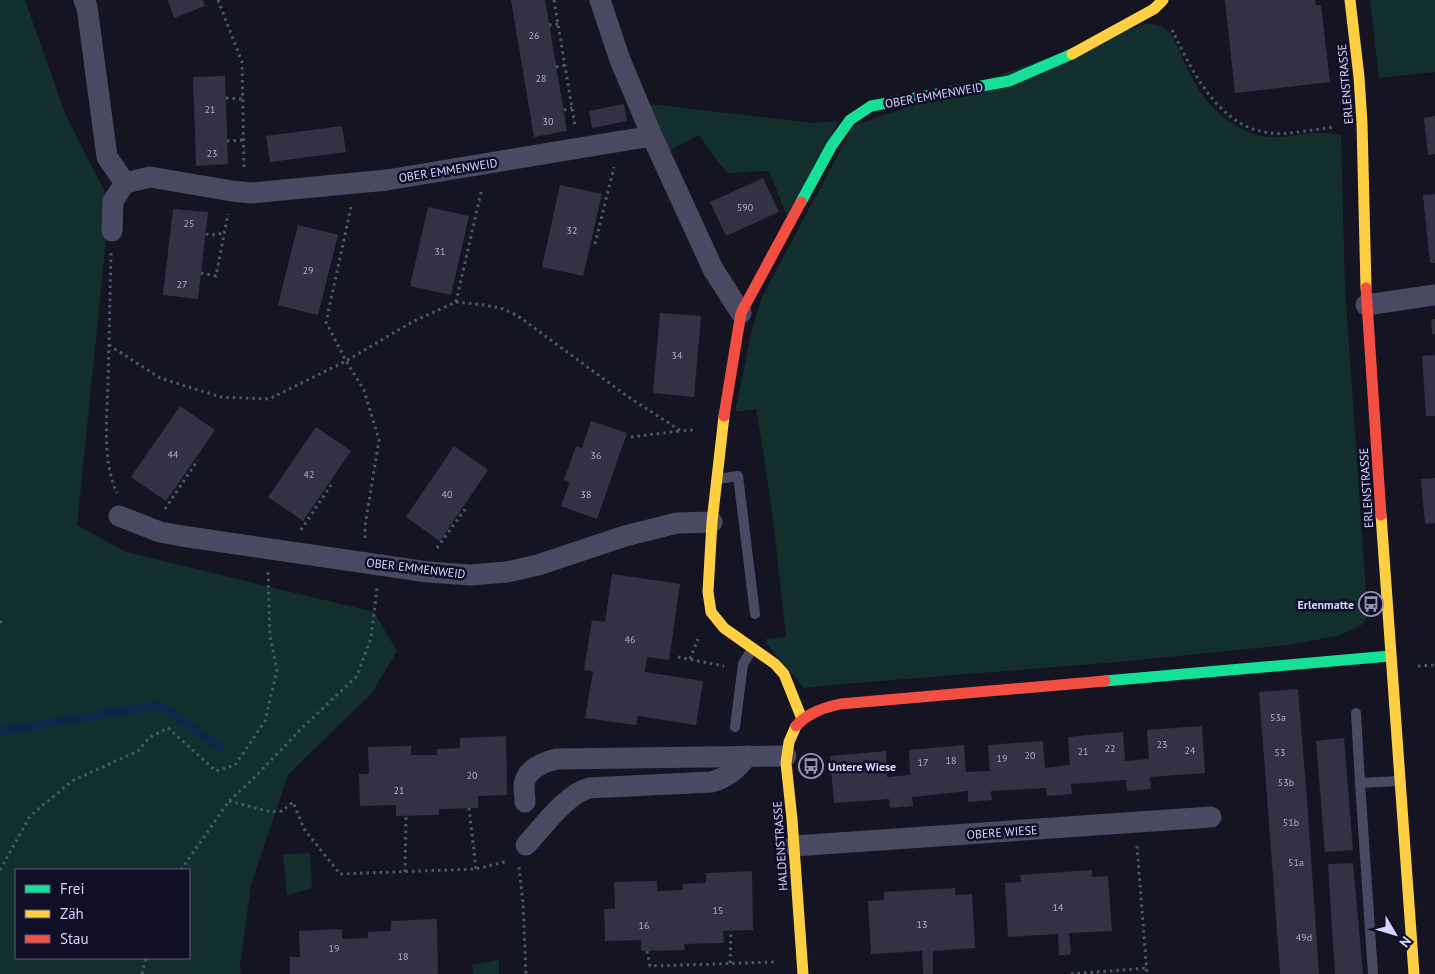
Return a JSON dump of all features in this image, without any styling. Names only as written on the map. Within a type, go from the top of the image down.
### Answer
[{"type":"street","points":[[84,0],[87,7],[106,157],[125,183],[113,201],[112,231]]},
{"type":"street","points":[[600,0],[620,60],[652,136],[713,269],[741,313]]},
{"type":"street","name":"OBER EMMENWEID","points":[[802,720],[784,674],[775,664],[724,628],[712,612],[708,592],[716,479],[722,429],[741,313],[832,145],[850,120],[871,106],[1009,81],[1078,51],[1154,10],[1163,0]]},
{"type":"street","name":"ERLENSTRASSE","points":[[1350,0],[1362,123],[1366,305],[1414,974]]},
{"type":"street","name":"OBER EMMENWEID","points":[[125,183],[150,177],[251,193],[387,180],[652,136]]},
{"type":"street","points":[[1366,305],[1435,295]]},
{"type":"street","name":"OBER EMMENWEID","points":[[118,506],[156,531],[428,572],[472,575],[507,572],[538,565],[625,536],[677,523],[712,522]]},
{"type":"street","points":[[802,720],[813,713],[840,704],[1390,656]]},
{"type":"street","name":"HALDENSTRASSE","points":[[802,720],[791,736],[786,756],[803,974]]},
{"type":"street","points":[[522,852],[566,801],[583,790],[589,788],[711,782],[728,775],[747,756]]},
{"type":"street","points":[[525,802],[524,785],[527,776],[537,767],[557,759],[786,756]]},
{"type":"street","name":"OBERE WIESE","points":[[794,846],[1211,817]]},
{"type":"lane","points":[[716,479],[738,476],[755,614]]},
{"type":"lane","points":[[735,727],[744,664],[752,648]]},
{"type":"lane","points":[[1356,712],[1373,974]]},
{"type":"lane","points":[[1360,784],[1400,780]]},
{"type":"path","points":[[201,273],[216,276],[224,232],[238,192],[244,140],[242,62],[218,0]]},
{"type":"path","points":[[554,0],[579,148]]},
{"type":"path","points":[[1154,10],[1170,25],[1193,70],[1214,101],[1233,119],[1249,127],[1269,133],[1285,133],[1362,123]]},
{"type":"path","points":[[549,25],[558,24]]},
{"type":"path","points":[[556,67],[565,66]]},
{"type":"path","points":[[226,98],[243,99]]},
{"type":"path","points":[[564,110],[572,108]]},
{"type":"path","points":[[227,141],[244,140]]},
{"type":"path","points":[[595,244],[620,142]]},
{"type":"path","points":[[456,302],[482,185]]},
{"type":"path","points":[[352,202],[326,322],[346,361],[364,390],[379,440],[365,526],[365,542]]},
{"type":"path","points":[[112,231],[107,434],[108,458],[118,506]]},
{"type":"path","points":[[206,234],[212,235],[224,232]]},
{"type":"path","points":[[109,345],[160,378],[221,398],[269,399],[346,361],[412,322],[456,302],[485,304],[504,309],[518,316],[627,396],[681,431]]},
{"type":"path","points":[[631,437],[681,431],[722,429]]},
{"type":"path","points":[[156,531],[159,520],[198,460]]},
{"type":"path","points":[[292,552],[294,540],[331,485]]},
{"type":"path","points":[[428,572],[431,556],[466,508]]},
{"type":"path","points":[[0,870],[30,816],[72,781],[138,751],[150,737],[168,728],[216,771],[235,765],[265,721],[277,670],[270,637],[267,548]]},
{"type":"path","points":[[182,869],[229,801],[357,676],[371,638],[380,564]]},
{"type":"path","points":[[678,657],[743,670]]},
{"type":"path","points":[[1420,666],[1435,665]]},
{"type":"path","points":[[229,801],[271,812],[282,811],[293,802],[304,829],[340,874],[476,869],[522,852],[526,974]]},
{"type":"path","points":[[469,808],[476,869]]},
{"type":"path","points":[[405,872],[406,816]]},
{"type":"path","points":[[1136,822],[1147,974]]},
{"type":"path","points":[[730,963],[731,931]]},
{"type":"path","points":[[647,951],[650,966],[802,961]]},
{"type":"path","points":[[142,974],[146,959]]},
{"type":"path","points":[[1071,974],[1147,968]]},
{"type":"green space","points":[[0,0],[25,0],[66,116],[110,202],[77,525],[126,552],[374,612],[397,651],[372,693],[288,775],[251,885],[240,965],[241,974],[0,974]]},
{"type":"green space","points":[[1370,0],[1435,0],[1435,72],[1379,78]]},
{"type":"green space","points":[[1148,23],[1162,27],[1169,32],[1190,74],[1204,96],[1220,114],[1241,129],[1271,137],[1313,133],[1341,135],[1345,287],[1366,593],[1359,595],[1361,615],[1369,614],[1363,624],[1337,636],[1288,645],[1118,662],[804,688],[766,643],[766,639],[786,637],[770,494],[756,409],[735,412],[752,329],[762,297],[853,126]]},
{"type":"green space","points":[[649,104],[814,123],[839,121],[788,219],[769,171],[728,173],[699,135],[669,151]]},
{"type":"green space","points":[[310,853],[312,888],[287,895],[283,854]]},
{"type":"green space","points":[[499,960],[499,974],[473,974],[472,965]]},
{"type":"building","points":[[168,0],[203,0],[205,6],[174,18]]},
{"type":"building","points":[[511,0],[545,0],[567,131],[534,137]]},
{"type":"building","points":[[1225,0],[1315,0],[1316,5],[1321,5],[1330,82],[1235,93]]},
{"type":"building","points":[[225,76],[228,164],[196,166],[193,77]]},
{"type":"building","points":[[624,104],[627,121],[592,128],[589,111]]},
{"type":"building","points":[[1435,116],[1435,154],[1428,155],[1424,118]]},
{"type":"building","points":[[342,126],[346,152],[270,162],[266,136]]},
{"type":"building","points":[[763,178],[779,212],[726,236],[710,202]]},
{"type":"building","points":[[560,185],[602,194],[583,276],[542,267]]},
{"type":"building","points":[[1435,194],[1435,263],[1430,263],[1423,195]]},
{"type":"building","points":[[428,207],[469,216],[451,295],[410,286]]},
{"type":"building","points":[[173,209],[208,212],[198,299],[163,295]]},
{"type":"building","points":[[298,225],[338,235],[318,315],[278,305]]},
{"type":"building","points":[[660,313],[701,316],[694,397],[653,393]]},
{"type":"building","points":[[1431,319],[1435,319],[1435,334],[1432,334]]},
{"type":"building","points":[[1435,355],[1435,416],[1426,416],[1422,356]]},
{"type":"building","points":[[180,406],[215,430],[166,501],[131,477]]},
{"type":"building","points":[[591,421],[627,433],[597,519],[561,506],[570,482],[564,480],[576,446],[582,448]]},
{"type":"building","points":[[316,427],[351,451],[303,521],[268,497]]},
{"type":"building","points":[[454,446],[488,470],[440,541],[406,517]]},
{"type":"building","points":[[1435,478],[1435,523],[1425,524],[1421,479]]},
{"type":"building","points":[[612,574],[680,584],[669,660],[647,657],[645,672],[703,681],[696,725],[638,716],[636,725],[585,718],[593,671],[584,670],[592,620],[605,622]]},
{"type":"building","points":[[1298,689],[1319,974],[1280,974],[1259,692]]},
{"type":"building","points":[[1202,726],[1205,773],[1150,777],[1151,789],[1127,791],[1126,780],[1071,784],[1072,794],[1047,796],[1046,788],[991,791],[992,800],[968,802],[968,791],[912,797],[913,806],[890,808],[889,799],[834,803],[830,756],[886,751],[887,777],[910,775],[909,750],[964,745],[966,772],[990,771],[988,745],[1043,741],[1045,768],[1070,765],[1068,737],[1123,732],[1125,761],[1149,759],[1147,730]]},
{"type":"building","points":[[506,736],[507,795],[478,796],[478,808],[439,809],[439,815],[396,816],[396,805],[360,806],[359,774],[369,774],[368,747],[411,746],[411,755],[437,755],[437,749],[460,748],[460,738]]},
{"type":"building","points":[[1344,738],[1353,850],[1325,852],[1316,741]]},
{"type":"building","points":[[1353,863],[1363,974],[1335,974],[1328,864]]},
{"type":"building","points":[[1092,870],[1092,877],[1108,876],[1112,931],[1069,933],[1071,954],[1065,955],[1059,955],[1058,934],[1008,937],[1005,883],[1021,882],[1020,875]]},
{"type":"building","points":[[752,871],[753,930],[723,931],[724,943],[684,944],[685,950],[641,951],[641,940],[605,941],[604,909],[615,909],[614,882],[657,881],[657,891],[683,890],[683,884],[706,883],[706,873]]},
{"type":"building","points":[[955,888],[955,895],[972,894],[975,948],[933,951],[933,974],[923,974],[922,951],[871,954],[868,901],[884,900],[884,892]]},
{"type":"building","points":[[437,919],[438,974],[290,974],[290,957],[300,957],[299,931],[342,929],[342,939],[368,938],[368,932],[391,931],[391,921]]},
{"type":"waterway","points":[[0,731],[160,705],[220,747]]},
{"type":"traffic: fast","points":[[801,202],[832,145],[850,120],[871,106],[1009,81],[1072,54]]},
{"type":"traffic: fast","points":[[1105,681],[1390,656]]},
{"type":"traffic: slow","points":[[1072,54],[1154,9],[1163,0]]},
{"type":"traffic: slow","points":[[1350,0],[1362,123],[1366,288]]},
{"type":"traffic: slow","points":[[724,416],[712,522],[708,592],[711,612],[724,628],[775,664],[784,674],[802,719]]},
{"type":"traffic: slow","points":[[1381,515],[1414,974]]},
{"type":"traffic: slow","points":[[796,726],[789,742],[786,763],[803,974]]},
{"type":"traffic: jam","points":[[724,416],[741,313],[801,202]]},
{"type":"traffic: jam","points":[[1366,288],[1381,515]]},
{"type":"traffic: jam","points":[[796,726],[816,712],[840,704],[1105,681]]},
{"type":"place","name":"Erlenmatte","points":[[1371,604]]},
{"type":"place","name":"Untere Wiese","points":[[811,766]]}]
